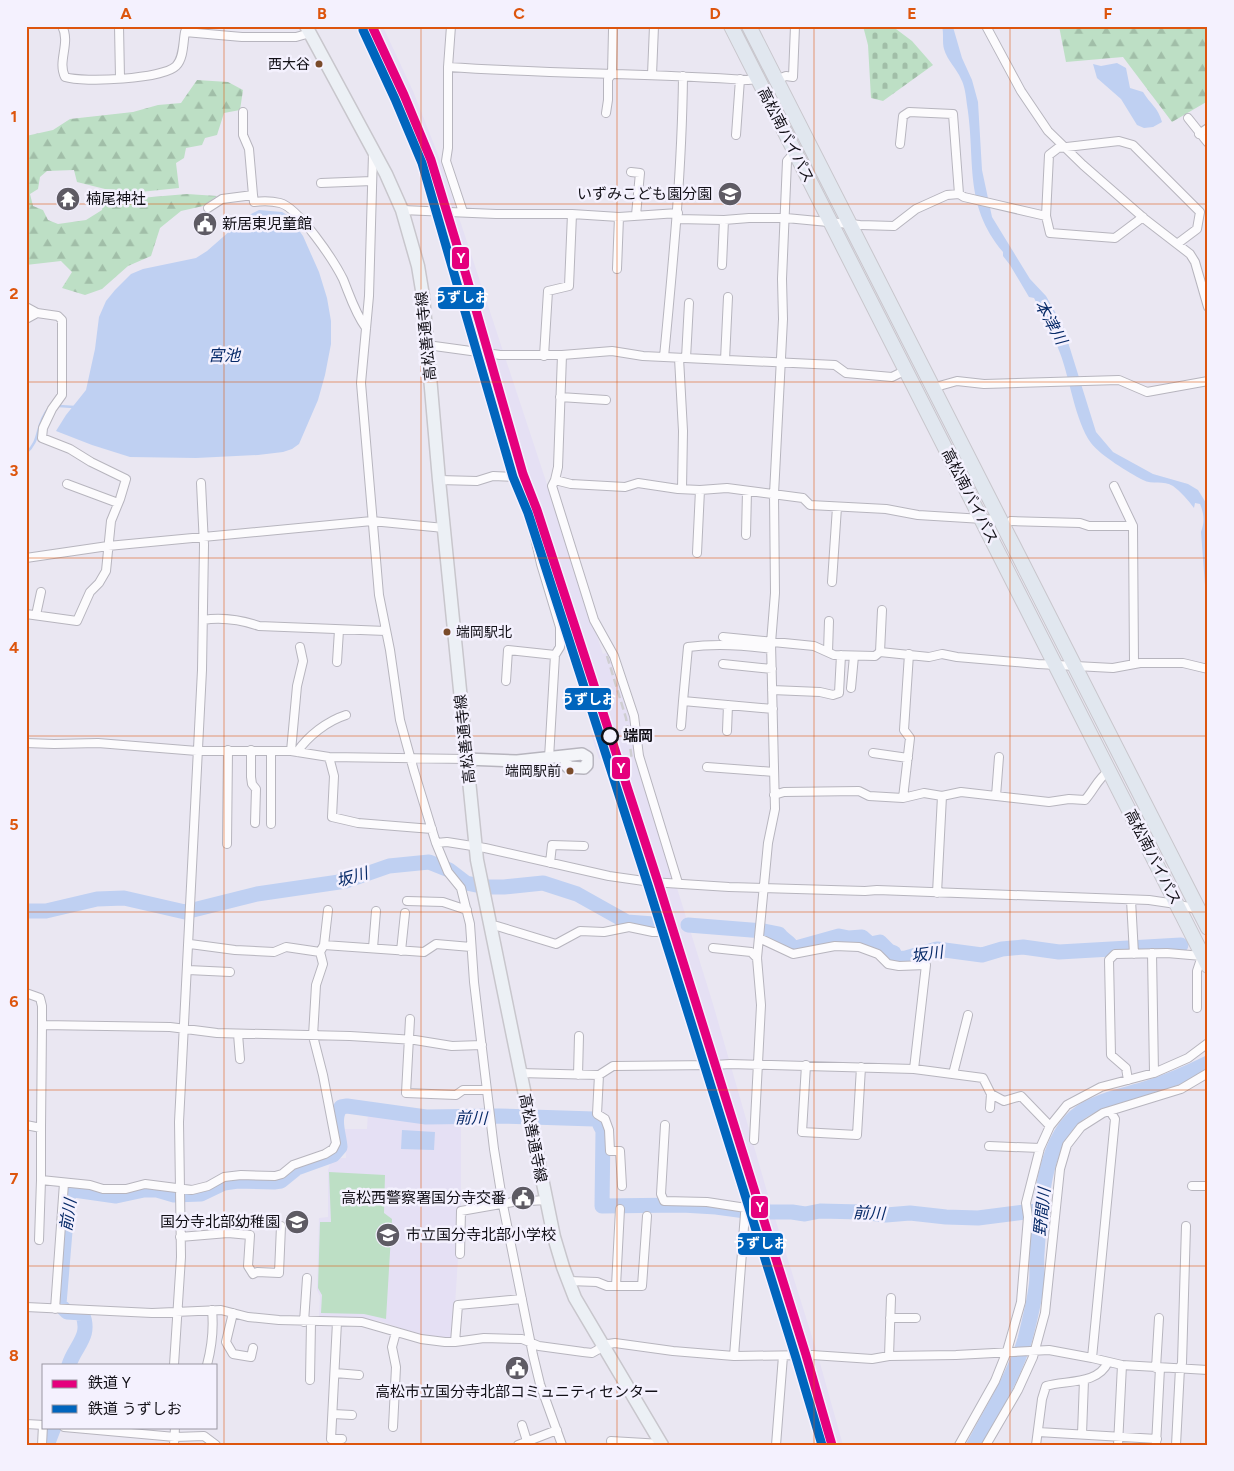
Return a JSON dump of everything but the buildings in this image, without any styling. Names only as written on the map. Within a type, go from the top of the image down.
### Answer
[{"type":"highway","name":"高松南バイパス","points":[[731,26],[1205,961]]},
{"type":"highway","name":"高松南バイパス","points":[[749,26],[932,388],[1005,520],[1073,665],[1203,911],[1208,928]]},
{"type":"main road","name":"高松善通寺線","points":[[308,30],[374,150],[402,210],[418,266],[428,345],[439,480],[475,847],[554,1237],[576,1298],[603,1347],[662,1444]]},
{"type":"main road","points":[[466,759],[517,761],[566,756]]},
{"type":"street","points":[[62,26],[65,36],[62,70],[66,77],[74,80],[103,80],[163,72],[176,66],[180,59],[185,32],[242,37],[296,36],[308,30]]},
{"type":"street","points":[[119,26],[120,78]]},
{"type":"street","points":[[451,26],[448,67],[448,148],[446,161],[463,212]]},
{"type":"street","points":[[652,75],[654,26]]},
{"type":"street","points":[[775,80],[786,76],[793,77],[795,26]]},
{"type":"street","points":[[986,26],[1021,91],[1048,131],[1142,217],[1190,254],[1195,262],[1208,307]]},
{"type":"street","points":[[606,113],[608,79],[612,74],[613,30]]},
{"type":"street","points":[[448,67],[684,76],[740,80],[758,79]]},
{"type":"street","points":[[664,357],[678,216],[684,76]]},
{"type":"street","points":[[736,135],[740,80]]},
{"type":"street","points":[[243,112],[243,135],[249,149],[254,202],[281,203],[295,210],[328,254],[342,278],[360,320],[366,328]]},
{"type":"street","points":[[900,144],[903,116],[909,112],[954,114],[962,196]]},
{"type":"street","points":[[1188,118],[1208,143]]},
{"type":"street","points":[[1199,134],[1208,128]]},
{"type":"street","points":[[1142,217],[1115,238],[1050,233],[1046,216],[1050,156],[1058,148],[1118,140],[1133,145],[1200,212]]},
{"type":"street","points":[[374,150],[369,296],[361,382],[376,573],[400,720],[436,842],[447,868],[460,888],[470,924],[474,982],[503,1204],[540,1384],[562,1445]]},
{"type":"street","points":[[754,1140],[761,1005],[757,958],[768,843],[775,809],[771,646],[776,593],[774,494],[783,319],[782,279],[787,161],[795,152]]},
{"type":"street","points":[[631,172],[640,173],[636,215]]},
{"type":"street","points":[[321,183],[372,181]]},
{"type":"street","points":[[208,208],[222,199],[253,195]]},
{"type":"street","points":[[402,210],[619,217],[636,215],[678,216],[724,220],[786,218],[894,226],[916,209],[947,195],[962,196],[1046,216]]},
{"type":"street","points":[[1178,244],[1197,229],[1200,212],[1208,207]]},
{"type":"street","points":[[544,356],[548,291],[569,286],[572,214]]},
{"type":"street","points":[[617,269],[619,217]]},
{"type":"street","points":[[722,265],[724,220]]},
{"type":"street","points":[[725,360],[728,297]]},
{"type":"street","points":[[682,489],[684,431],[683,358],[689,304]]},
{"type":"street","points":[[26,307],[36,312],[58,316],[62,320],[62,395],[52,409],[43,428],[42,438],[70,449],[91,462],[126,479],[111,521],[106,571],[99,583],[90,592],[77,621],[26,614]]},
{"type":"street","points":[[26,319],[36,312]]},
{"type":"street","points":[[428,345],[500,355],[544,356],[612,351],[664,357],[835,365],[846,373],[892,377],[906,370]]},
{"type":"street","points":[[562,355],[558,467],[552,486],[594,620],[614,656],[634,716],[639,756],[678,883]]},
{"type":"street","points":[[932,388],[957,381],[984,384],[1119,380],[1147,392],[1208,381]]},
{"type":"street","points":[[560,397],[606,400]]},
{"type":"street","points":[[439,480],[477,481],[494,476],[518,477],[530,516],[540,564],[560,627],[560,647],[555,655],[549,758]]},
{"type":"street","points":[[555,480],[572,484],[625,487],[638,483],[682,489],[727,488],[803,498],[810,505],[886,509],[918,515],[981,520],[1080,523],[1090,526],[1132,526]]},
{"type":"street","points":[[174,1364],[181,1276],[179,1122],[190,944],[189,905],[199,738],[203,620],[204,545],[201,483]]},
{"type":"street","points":[[67,484],[118,503]]},
{"type":"street","points":[[1114,486],[1132,526],[1134,664]]},
{"type":"street","points":[[697,553],[700,490]]},
{"type":"street","points":[[746,535],[748,491]]},
{"type":"street","points":[[832,582],[837,507]]},
{"type":"street","points":[[26,558],[108,546],[372,520],[444,528]]},
{"type":"street","points":[[36,615],[41,592]]},
{"type":"street","points":[[681,726],[688,647],[739,645],[814,646],[834,655],[876,656],[880,652],[882,610]]},
{"type":"street","points":[[203,620],[214,618],[244,621],[259,626],[386,631]]},
{"type":"street","points":[[828,652],[829,621]]},
{"type":"street","points":[[337,662],[339,630]]},
{"type":"street","points":[[723,637],[771,646]]},
{"type":"street","points":[[294,752],[297,686],[302,661],[300,647]]},
{"type":"street","points":[[506,680],[508,650],[555,655]]},
{"type":"street","points":[[880,652],[929,657],[942,654],[1038,664],[1113,668],[1134,664],[1183,663],[1208,669]]},
{"type":"street","points":[[903,798],[910,738],[904,730],[909,654]]},
{"type":"street","points":[[772,690],[820,692],[833,695],[839,693],[841,655]]},
{"type":"street","points":[[851,688],[854,656]]},
{"type":"street","points":[[722,664],[772,670]]},
{"type":"street","points":[[683,701],[772,709]]},
{"type":"street","points":[[726,731],[728,705]]},
{"type":"street","points":[[294,752],[319,730],[336,718],[346,715]]},
{"type":"street","points":[[26,743],[107,743],[197,751],[251,750],[294,752],[329,757],[466,759]]},
{"type":"street","points":[[227,844],[228,750]]},
{"type":"street","points":[[251,750],[251,777],[252,784],[256,789],[255,823]]},
{"type":"street","points":[[270,824],[271,751]]},
{"type":"street","points":[[873,753],[908,758]]},
{"type":"street","points":[[329,757],[334,776],[332,817],[358,823],[432,830]]},
{"type":"street","points":[[996,796],[999,757]]},
{"type":"street","points":[[707,767],[774,772]]},
{"type":"street","points":[[774,795],[784,792],[858,791],[870,796],[903,798],[924,793],[942,796],[961,792],[1049,802],[1069,799],[1085,800],[1095,788],[1100,777],[1109,771]]},
{"type":"street","points":[[937,893],[942,796]]},
{"type":"street","points":[[436,842],[475,847],[609,876],[651,882],[763,888],[877,890],[1149,900],[1203,911]]},
{"type":"street","points":[[550,863],[552,845],[584,846]]},
{"type":"street","points":[[651,882],[748,1188],[734,1356]]},
{"type":"street","points":[[1130,900],[1133,949]]},
{"type":"street","points":[[407,901],[443,902],[467,910]]},
{"type":"street","points":[[41,1180],[90,1185],[103,1189],[126,1189],[145,1184],[192,1190],[208,1186],[224,1177],[241,1175],[275,1176],[282,1174],[293,1165],[333,1149],[336,1143],[323,1074],[313,1036],[316,986],[323,964],[320,952],[324,944],[328,910]]},
{"type":"street","points":[[373,948],[376,911]]},
{"type":"street","points":[[401,951],[405,913]]},
{"type":"street","points":[[490,927],[497,926],[556,944],[580,931],[604,932],[629,927],[653,932],[666,932]]},
{"type":"street","points":[[759,933],[793,954],[835,946],[859,947],[878,954],[888,964],[899,966],[926,965],[914,1069]]},
{"type":"street","points":[[190,944],[236,950],[274,952],[286,947],[320,952]]},
{"type":"street","points":[[324,944],[424,952],[436,944],[471,946]]},
{"type":"street","points":[[713,948],[751,952],[757,958]]},
{"type":"street","points":[[1128,1080],[1126,1068],[1110,1055],[1110,960],[1115,954],[1133,949],[1205,961]]},
{"type":"street","points":[[1152,953],[1154,1073]]},
{"type":"street","points":[[1197,1008],[1197,971],[1205,961]]},
{"type":"street","points":[[188,970],[230,972]]},
{"type":"street","points":[[26,993],[40,998],[42,1006],[40,1240]]},
{"type":"street","points":[[953,1074],[968,1015]]},
{"type":"street","points":[[410,1019],[406,1093],[456,1095],[463,1090],[487,1090]]},
{"type":"street","points":[[42,1025],[184,1028],[238,1034],[350,1036],[408,1040],[452,1046],[482,1046]]},
{"type":"street","points":[[238,1034],[240,1059]]},
{"type":"street","points":[[578,1075],[579,1036]]},
{"type":"street","points":[[959,1445],[995,1381],[1008,1351],[1020,1302],[1028,1217],[1026,1203],[1040,1148],[1050,1126],[1067,1106],[1100,1088],[1154,1073],[1188,1058],[1208,1043]]},
{"type":"street","points":[[520,1074],[599,1075],[613,1066],[759,1064],[914,1069],[983,1078],[991,1094],[990,1108]]},
{"type":"street","points":[[806,1065],[802,1132],[857,1135],[861,1067]]},
{"type":"street","points":[[986,1445],[1018,1390],[1045,1313],[1060,1168],[1067,1145],[1081,1127],[1103,1113],[1181,1089],[1208,1074]]},
{"type":"street","points":[[599,1075],[596,1114],[605,1119],[609,1130],[610,1151],[620,1151],[622,1186]]},
{"type":"street","points":[[991,1094],[1004,1101],[1021,1096],[1050,1126]]},
{"type":"street","points":[[1092,1358],[1115,1118],[1110,1111]]},
{"type":"street","points":[[665,1125],[661,1194],[664,1201],[707,1202],[746,1208]]},
{"type":"street","points":[[26,1126],[41,1128]]},
{"type":"street","points":[[989,1146],[1040,1148]]},
{"type":"street","points":[[55,1309],[64,1183]]},
{"type":"street","points":[[1192,1186],[1208,1186]]},
{"type":"street","points":[[460,1254],[461,1211],[503,1204],[546,1200]]},
{"type":"street","points":[[616,1286],[620,1209]]},
{"type":"street","points":[[569,1281],[598,1282],[607,1286],[642,1286],[647,1216]]},
{"type":"street","points":[[180,1236],[228,1233],[250,1235],[248,1266],[253,1274],[257,1272],[279,1273],[281,1226]]},
{"type":"street","points":[[1176,1445],[1180,1368],[1182,1363],[1186,1226]]},
{"type":"street","points":[[307,1278],[310,1380]]},
{"type":"street","points":[[889,1356],[891,1298]]},
{"type":"street","points":[[456,1342],[458,1304],[522,1299]]},
{"type":"street","points":[[26,1307],[144,1313],[212,1310],[308,1322],[362,1322],[421,1339],[456,1342],[502,1337],[522,1339],[539,1346],[592,1353],[615,1343],[673,1351],[734,1356],[812,1355],[872,1359],[889,1356],[956,1355],[1048,1350],[1122,1365],[1208,1370]]},
{"type":"street","points":[[207,1364],[213,1344],[212,1310]]},
{"type":"street","points":[[233,1313],[226,1342],[233,1354],[251,1357],[253,1348]]},
{"type":"street","points":[[890,1318],[916,1318]]},
{"type":"street","points":[[1038,1432],[1096,1435],[1118,1440],[1156,1442],[1159,1318]]},
{"type":"street","points":[[337,1322],[331,1439],[342,1439]]},
{"type":"street","points":[[393,1427],[396,1367],[392,1347],[396,1332]]},
{"type":"street","points":[[776,1445],[783,1356]]},
{"type":"street","points":[[1036,1445],[1042,1399],[1046,1386],[1084,1380],[1104,1370],[1108,1362]]},
{"type":"street","points":[[1118,1440],[1122,1365]]},
{"type":"street","points":[[335,1373],[359,1375]]},
{"type":"street","points":[[1082,1434],[1084,1380]]},
{"type":"street","points":[[333,1414],[352,1415]]},
{"type":"street","points":[[26,1424],[42,1425]]},
{"type":"street","points":[[522,1424],[521,1444],[557,1430]]},
{"type":"street","points":[[42,1445],[43,1428]]},
{"type":"street","points":[[72,1428],[175,1441],[204,1436],[216,1445]]},
{"type":"street","points":[[175,1428],[175,1441]]},
{"type":"street","points":[[1095,1445],[1096,1435]]},
{"type":"street","points":[[611,1441],[662,1444]]},
{"type":"shaded area","points":[[368,26],[382,26],[385,31],[413,91],[439,157],[603,654],[609,652],[631,715],[633,746],[713,1004],[772,1209],[757,1209],[652,875],[648,875],[612,756],[599,759],[591,734],[595,732],[594,729],[600,727],[572,639],[562,627],[463,276],[428,162],[401,97]]},
{"type":"shaded area","name":"市立国分寺北部小学校","points":[[368,1111],[411,1118],[461,1121],[461,1208],[453,1339],[421,1335],[380,1321],[319,1317],[320,1296],[317,1290],[319,1218],[328,1217],[328,1170],[332,1158],[346,1158],[345,1129],[367,1129]]},
{"type":"shaded area","points":[[758,1214],[774,1215],[818,1356],[843,1445],[828,1445],[803,1356]]},
{"type":"green space","points":[[863,26],[892,26],[912,41],[933,65],[883,101],[871,98],[868,45]]},
{"type":"green space","points":[[1059,26],[1208,26],[1208,101],[1172,122],[1123,57],[1066,62]]},
{"type":"green space","points":[[197,80],[228,82],[243,90],[240,110],[224,113],[217,135],[205,138],[202,145],[186,148],[184,158],[176,163],[179,188],[140,192],[105,189],[77,182],[74,170],[47,171],[40,177],[38,189],[30,194],[33,206],[43,210],[48,220],[58,224],[86,220],[102,210],[104,201],[187,194],[217,196],[203,206],[181,211],[160,228],[151,256],[128,266],[102,289],[85,295],[62,288],[72,272],[61,261],[26,265],[26,136],[53,130],[70,119],[133,112],[158,105],[181,103]]},
{"type":"green space","points":[[329,1172],[385,1175],[384,1213],[392,1219],[386,1319],[364,1314],[321,1313],[322,1295],[318,1288],[320,1222],[331,1222]]},
{"type":"water","name":"本津川","points":[[942,26],[953,27],[978,102],[982,170],[992,217],[1030,279],[1046,296],[1063,326],[1096,432],[1113,452],[1153,474],[1188,484],[1198,490],[1208,506],[1208,625],[1201,532],[1204,518],[1200,504],[1195,503],[1194,508],[1184,496],[1169,484],[1150,482],[1137,477],[1095,448],[1085,434],[1064,363],[1051,332],[1034,298],[1029,297],[1003,256],[1003,252],[990,234],[982,217],[973,182],[965,92],[959,75],[944,49]]},
{"type":"water","points":[[1117,63],[1126,68],[1130,88],[1143,92],[1156,109],[1162,122],[1153,127],[1144,128],[1137,125],[1121,99],[1097,78],[1093,64],[1101,66]]},
{"type":"water","name":"宮池","points":[[259,210],[282,212],[289,216],[303,236],[319,272],[327,298],[331,321],[331,344],[325,375],[318,400],[299,444],[283,452],[258,455],[196,458],[130,457],[56,431],[86,390],[95,349],[99,317],[106,301],[115,290],[131,274],[143,269],[196,258],[207,251],[247,216]]},
{"type":"water","points":[[402,1130],[435,1132],[434,1150],[401,1149]]},
{"type":"waterway","points":[[59,406],[74,407]]},
{"type":"waterway","points":[[26,453],[34,443],[41,421],[48,409]]},
{"type":"waterway","name":"坂川","points":[[26,911],[46,911],[97,899],[124,898],[185,912],[257,894],[346,881],[389,866],[429,862],[449,870],[466,883],[486,887],[543,883],[577,894],[627,922],[667,925]]},
{"type":"waterway","name":"坂川","points":[[688,925],[764,931],[779,934],[792,947],[796,948],[839,936],[849,938],[862,937],[870,944],[880,942],[889,951],[894,953],[896,959],[937,949],[982,955],[1002,949],[1023,947],[1059,952],[1181,945]]},
{"type":"waterway","name":"前川","points":[[974,1445],[1009,1380],[1025,1339],[1037,1283],[1037,1253],[1042,1197],[1051,1157],[1058,1139],[1068,1124],[1081,1112],[1105,1101],[1163,1083],[1208,1063]]},
{"type":"waterway","name":"前川","points":[[69,1364],[84,1335],[85,1321],[82,1313],[67,1312],[59,1304],[68,1195],[74,1190],[116,1196],[144,1190],[157,1190],[174,1195],[201,1194],[224,1183],[238,1181],[281,1181],[297,1168],[333,1155],[340,1147],[337,1126],[338,1111],[341,1107],[347,1106],[426,1117],[499,1116],[594,1119],[598,1121],[603,1131],[602,1206],[682,1205],[753,1212],[805,1214],[820,1211],[886,1215],[910,1213],[978,1218],[1041,1210]]},
{"type":"waterway","name":"前川","points":[[47,1445],[54,1428]]},
{"type":"railway","points":[[537,510],[542,544],[568,623]]},
{"type":"railway","points":[[607,656],[626,718],[632,760]]},
{"type":"rail line","name":"Y","points":[[372,26],[431,160],[523,474],[537,510],[658,882],[806,1355],[832,1445]]},
{"type":"rail line","name":"うずしお","points":[[363,30],[422,163],[513,477],[528,513],[648,885],[822,1445]]},
{"type":"place","name":"西大谷","points":[[319,64]]},
{"type":"place","name":"いずみこども園分園","points":[[730,194]]},
{"type":"place","name":"楠尾神社","points":[[68,199]]},
{"type":"place","name":"新居東児童館","points":[[205,224]]},
{"type":"place","name":"端岡駅北","points":[[447,632]]},
{"type":"place","name":"端岡","points":[[610,736]]},
{"type":"place","name":"端岡駅前","points":[[570,771]]},
{"type":"place","name":"高松西警察署国分寺交番","points":[[523,1198]]},
{"type":"place","name":"国分寺北部幼稚園","points":[[297,1222]]},
{"type":"place","name":"市立国分寺北部小学校","points":[[388,1235]]},
{"type":"place","name":"高松市立国分寺北部コミュニティセンター","points":[[517,1368]]},
{"type":"water label","name":"野間川","points":[[1042,1212]]}]
